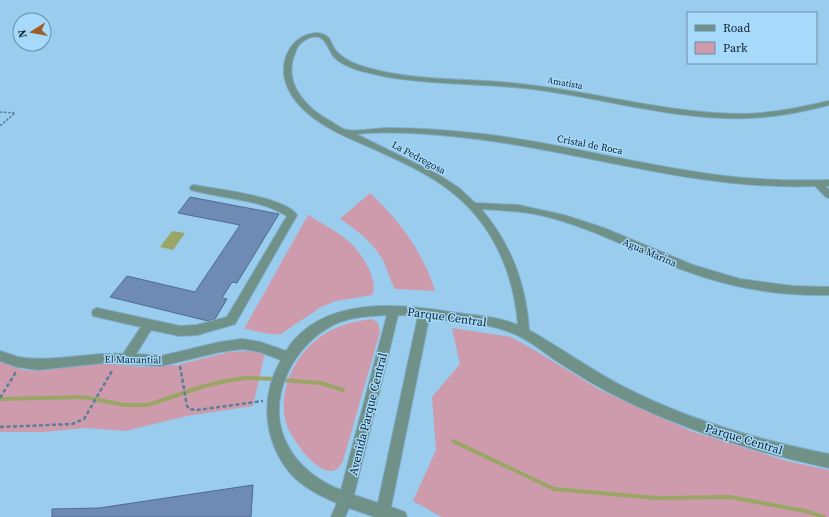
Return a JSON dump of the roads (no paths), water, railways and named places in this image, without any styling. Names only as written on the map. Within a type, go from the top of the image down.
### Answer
[{"type":"street","name":"Amatista","points":[[311,35],[321,35],[328,38],[333,51],[342,60],[352,65],[367,70],[417,80],[533,87],[665,110],[716,115],[744,116],[774,114],[829,103]]},
{"type":"street","name":"La Pedregosa","points":[[311,35],[300,40],[290,54],[287,70],[290,87],[300,102],[310,112],[322,120],[437,178],[473,206],[493,231],[511,264],[522,299],[524,334]]},
{"type":"street","name":"Cristal de Roca","points":[[347,133],[390,130],[479,136],[548,146],[716,179],[771,184],[829,183]]},
{"type":"street","points":[[818,184],[829,195]]},
{"type":"street","points":[[97,313],[180,331],[197,330],[231,321],[292,215],[283,208],[266,202],[194,188]]},
{"type":"street","name":"Agua Marina","points":[[473,206],[517,208],[569,220],[607,233],[690,268],[728,280],[779,289],[829,291]]},
{"type":"street","name":"Parque Central","points":[[400,517],[383,514],[321,488],[305,477],[288,460],[276,436],[272,412],[272,400],[277,380],[288,357],[307,336],[329,322],[355,313],[394,310],[497,324],[513,328],[603,382],[657,409],[746,442],[829,461]]},
{"type":"street","name":"Avenida Parque Central","points":[[338,517],[346,498],[394,310]]},
{"type":"street","points":[[383,514],[424,313]]},
{"type":"street","points":[[122,359],[149,324]]},
{"type":"street","name":"El Manantial","points":[[0,356],[22,363],[49,364],[103,358],[161,361],[224,346],[242,344],[260,347],[288,357]]},
{"type":"waterway","points":[[0,399],[84,397],[124,405],[148,405],[204,386],[226,381],[245,378],[276,379]]},
{"type":"waterway","points":[[282,380],[321,383],[343,390]]},
{"type":"waterway","points":[[453,441],[554,489],[657,498],[730,497],[805,511],[824,517]]}]
